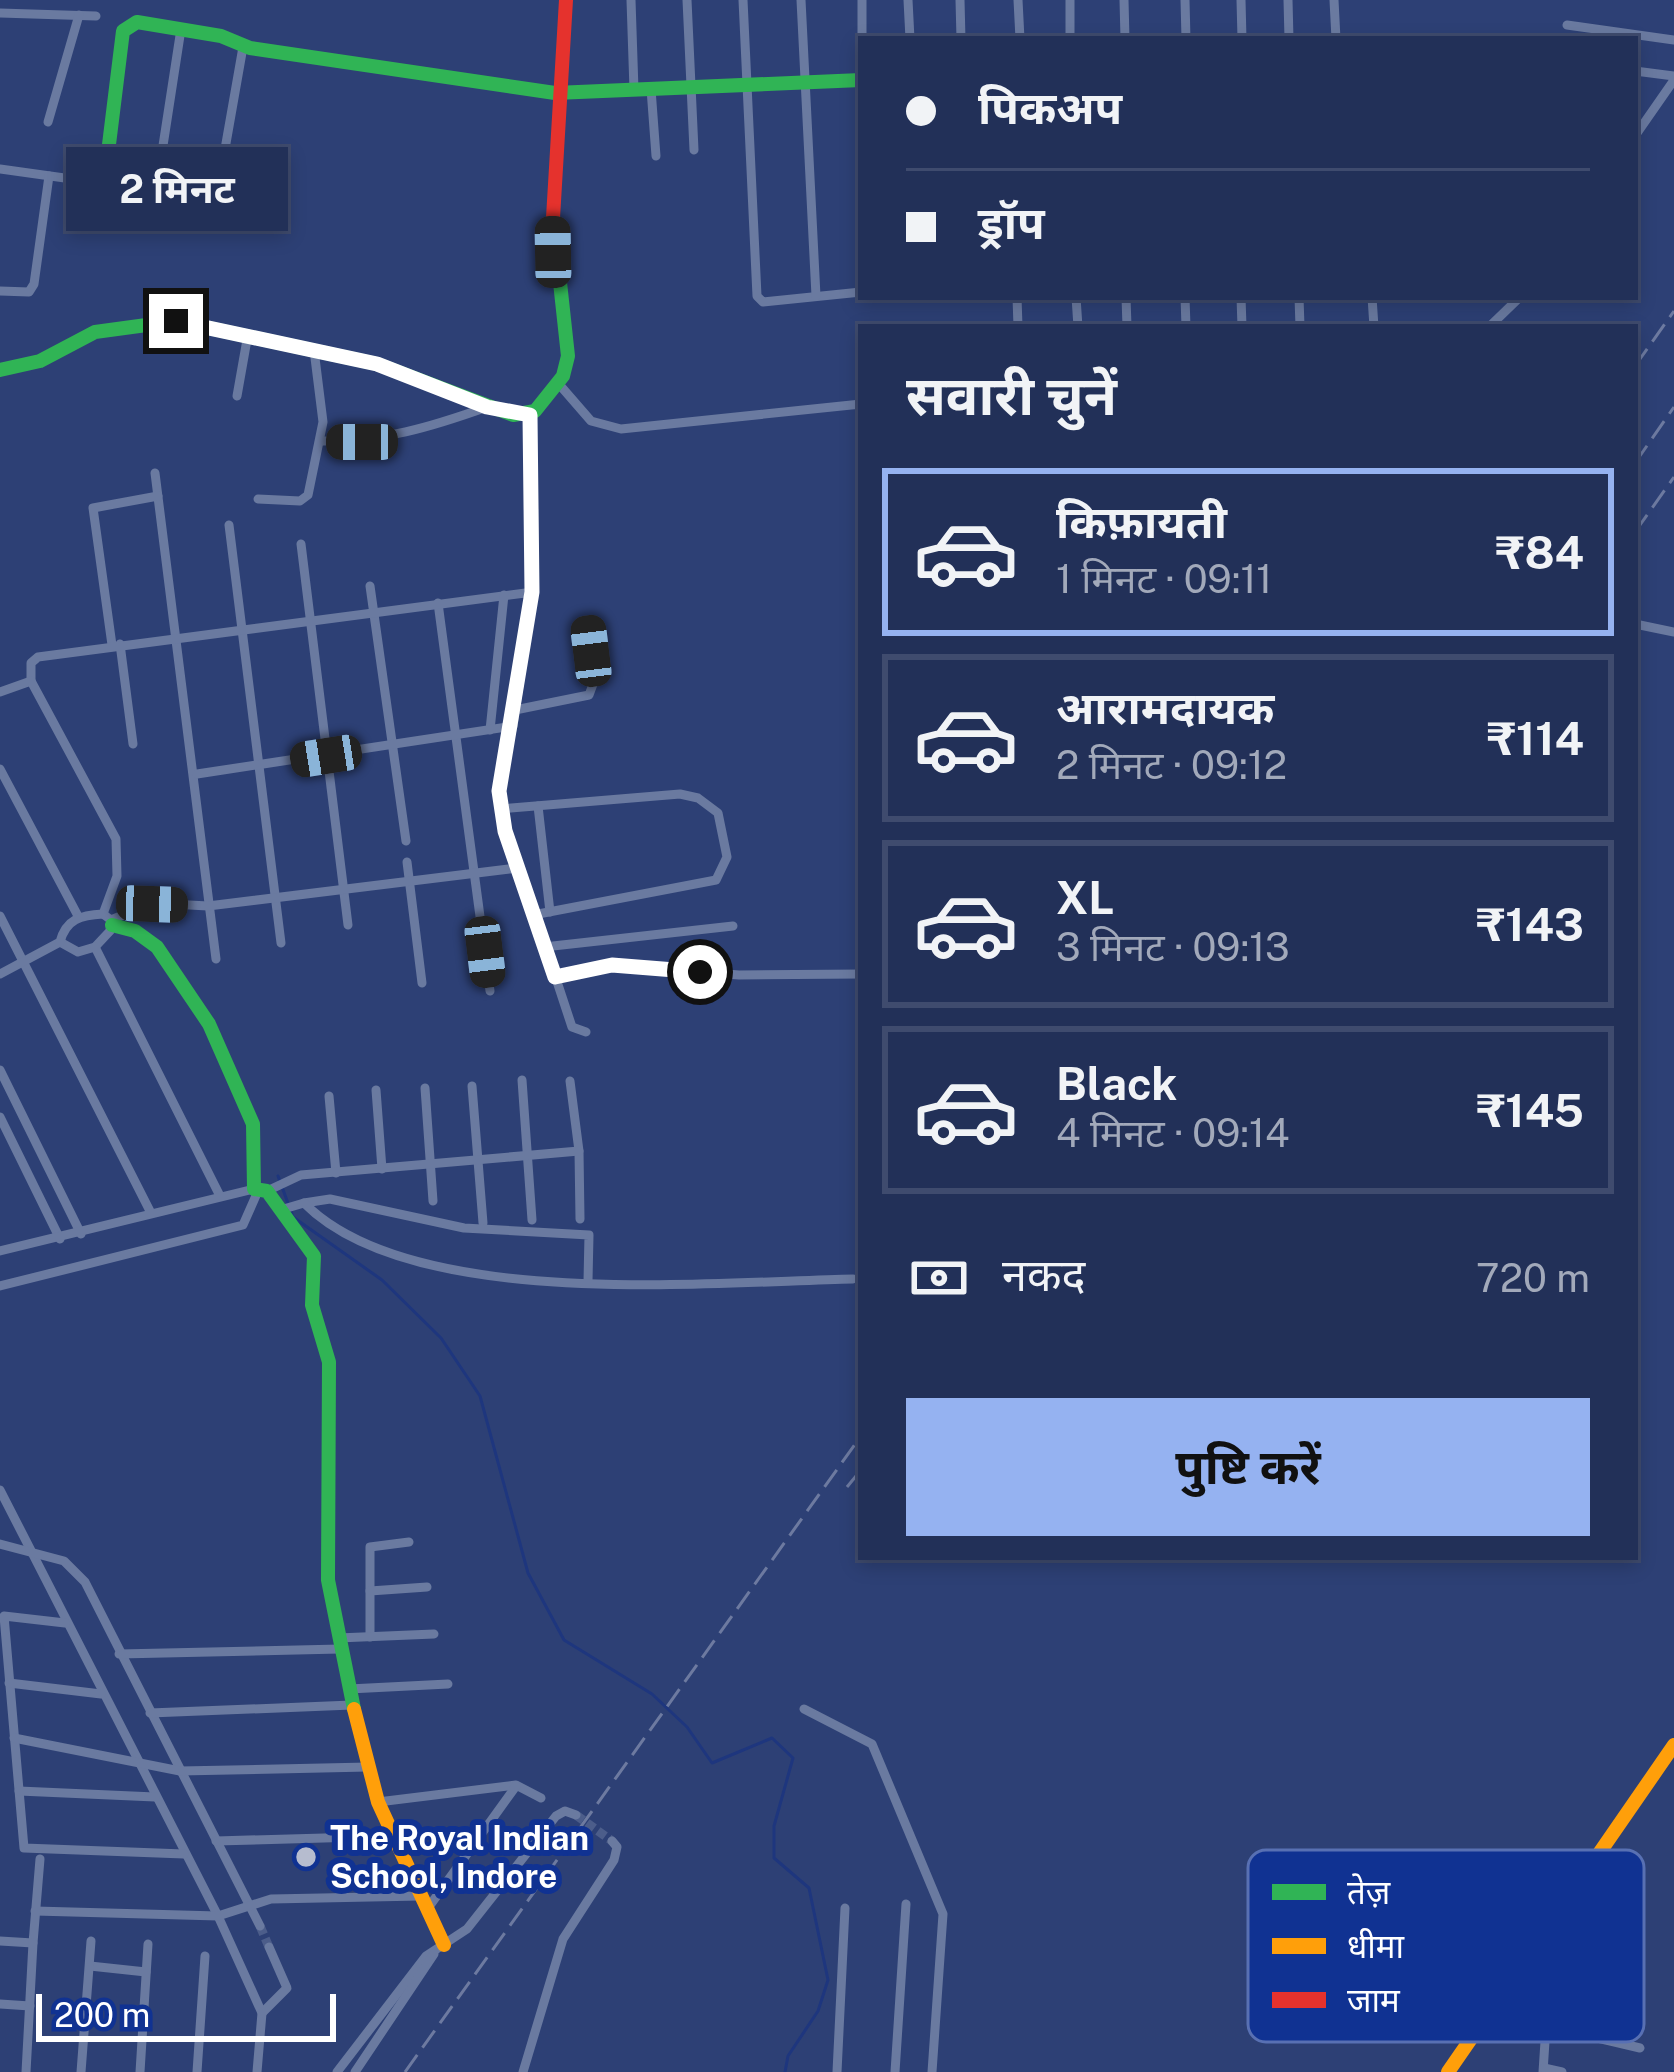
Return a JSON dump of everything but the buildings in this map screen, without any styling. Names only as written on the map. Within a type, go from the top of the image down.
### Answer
[{"type":"street","points":[[25,14],[29,0]]},
{"type":"street","points":[[566,0],[555,94],[553,252],[568,350],[558,383],[530,415],[532,592],[513,726],[500,778],[500,809],[572,1028],[586,1032]]},
{"type":"street","points":[[631,0],[634,90]]},
{"type":"street","points":[[686,0],[694,150]]},
{"type":"street","points":[[742,0],[757,296],[763,302],[858,292]]},
{"type":"street","points":[[801,0],[816,296]]},
{"type":"street","points":[[862,0],[862,36]]},
{"type":"street","points":[[908,0],[910,36]]},
{"type":"street","points":[[960,0],[961,36]]},
{"type":"street","points":[[1018,0],[1020,36]]},
{"type":"street","points":[[1070,0],[1070,36]]},
{"type":"street","points":[[1124,0],[1125,36]]},
{"type":"street","points":[[1184,0],[1186,36]]},
{"type":"street","points":[[1240,0],[1242,36]]},
{"type":"street","points":[[1288,0],[1289,36]]},
{"type":"street","points":[[1334,0],[1336,36]]},
{"type":"street","points":[[0,13],[96,16]]},
{"type":"street","points":[[48,122],[79,15]]},
{"type":"street","points":[[104,184],[124,31],[137,22],[221,36],[253,48],[555,94],[858,80]]},
{"type":"street","points":[[1567,25],[1674,40]]},
{"type":"street","points":[[156,191],[181,28]]},
{"type":"street","points":[[0,169],[185,195],[216,183],[253,48]]},
{"type":"street","points":[[1638,72],[1674,78],[1639,123]]},
{"type":"street","points":[[651,89],[656,156]]},
{"type":"street","points":[[0,291],[29,292],[34,284],[49,176]]},
{"type":"street","points":[[1492,324],[1517,300]]},
{"type":"street","points":[[0,370],[40,361],[80,336],[148,321],[248,334],[314,350],[423,378],[487,407],[530,415]]},
{"type":"street","points":[[237,396],[248,334]]},
{"type":"street","points":[[258,500],[305,499],[322,441],[314,350]]},
{"type":"street","points":[[558,383],[592,421],[621,429],[858,404]]},
{"type":"street","points":[[322,441],[362,442],[422,431],[487,407]]},
{"type":"street","points":[[155,473],[197,774],[216,959]]},
{"type":"street","points":[[133,744],[93,508],[158,496]]},
{"type":"street","points":[[230,526],[281,943]]},
{"type":"street","points":[[301,544],[348,925]]},
{"type":"street","points":[[370,586],[406,842]]},
{"type":"street","points":[[0,692],[31,673],[38,657],[532,592]]},
{"type":"street","points":[[490,730],[504,595]]},
{"type":"street","points":[[438,603],[490,991]]},
{"type":"street","points":[[515,710],[590,695],[595,679],[587,623]]},
{"type":"street","points":[[1638,625],[1674,632]]},
{"type":"street","points":[[31,673],[116,838],[118,876],[108,920],[94,947],[78,952],[60,942]]},
{"type":"street","points":[[197,774],[513,726]]},
{"type":"street","points":[[0,769],[78,916]]},
{"type":"street","points":[[500,809],[680,794],[698,798],[718,813],[727,857],[716,880],[533,915]]},
{"type":"street","points":[[538,806],[550,912]]},
{"type":"street","points":[[406,862],[422,983]]},
{"type":"street","points":[[108,920],[137,906],[208,906],[517,868]]},
{"type":"street","points":[[0,916],[151,1213]]},
{"type":"street","points":[[0,974],[60,942],[63,929],[78,916],[128,928],[163,952],[181,973],[246,1102],[264,1189],[242,1225],[0,1286]]},
{"type":"street","points":[[544,947],[733,926]]},
{"type":"street","points":[[94,947],[219,1194]]},
{"type":"street","points":[[555,977],[612,965],[739,975],[858,974]]},
{"type":"street","points":[[0,1070],[81,1234]]},
{"type":"street","points":[[522,1080],[532,1220]]},
{"type":"street","points":[[570,1082],[579,1151],[580,1219]]},
{"type":"street","points":[[472,1086],[483,1223]]},
{"type":"street","points":[[425,1088],[433,1201]]},
{"type":"street","points":[[376,1090],[382,1169]]},
{"type":"street","points":[[329,1096],[336,1173]]},
{"type":"street","points":[[0,1117],[60,1239]]},
{"type":"street","points":[[0,1251],[81,1234],[219,1194],[264,1189],[295,1177],[579,1151]]},
{"type":"street","points":[[295,1177],[296,1205],[312,1247],[312,1305],[329,1362],[327,1557],[339,1643],[378,1802],[425,1902],[439,1949]]},
{"type":"street","points":[[264,1189],[343,1232],[457,1273],[588,1281],[853,1280]]},
{"type":"street","points":[[296,1205],[464,1228],[589,1235],[588,1281]]},
{"type":"street","points":[[0,1490],[218,1916],[262,2013],[257,2072]]},
{"type":"street","points":[[370,1636],[370,1546],[409,1542]]},
{"type":"street","points":[[0,1544],[28,1549],[75,1569],[260,1926]]},
{"type":"street","points":[[370,1591],[427,1587]]},
{"type":"street","points":[[65,1623],[4,1616],[24,1848],[184,1854]]},
{"type":"street","points":[[119,1654],[434,1634]]},
{"type":"street","points":[[9,1683],[101,1694]]},
{"type":"street","points":[[150,1713],[448,1684]]},
{"type":"street","points":[[804,1708],[872,1744],[910,1845],[940,1905],[932,2072]]},
{"type":"street","points":[[14,1738],[180,1771],[368,1767]]},
{"type":"street","points":[[1601,1850],[1674,1744]]},
{"type":"street","points":[[1613,1850],[1674,1761]]},
{"type":"street","points":[[378,1802],[516,1785],[541,1798]]},
{"type":"street","points":[[425,1902],[516,1785]]},
{"type":"street","points":[[19,1791],[154,1797]]},
{"type":"street","points":[[337,2072],[426,1956],[467,1929],[556,1816],[577,1815]]},
{"type":"street","points":[[216,1841],[394,1836]]},
{"type":"street","points":[[523,2072],[562,1939],[614,1860],[617,1846],[612,1841]]},
{"type":"street","points":[[26,2072],[40,1858]]},
{"type":"street","points":[[35,1911],[218,1916],[271,1899],[425,1902]]},
{"type":"street","points":[[896,2072],[906,1904]]},
{"type":"street","points":[[837,2072],[845,1908]]},
{"type":"street","points":[[81,2072],[91,1940]]},
{"type":"street","points":[[0,1941],[33,1943]]},
{"type":"street","points":[[140,2072],[148,1944]]},
{"type":"street","points":[[262,2013],[287,1988],[269,1947]]},
{"type":"street","points":[[355,2072],[439,1949]]},
{"type":"street","points":[[197,2072],[205,1956]]},
{"type":"street","points":[[90,1966],[146,1972]]},
{"type":"street","points":[[0,2004],[30,2006]]},
{"type":"street","points":[[1448,2072],[1469,2042]]},
{"type":"street","points":[[1461,2072],[1482,2042]]},
{"type":"street","points":[[1614,2042],[1640,2048]]},
{"type":"street","points":[[1544,2070],[1562,2072]]},
{"type":"waterway","points":[[278,1176],[293,1217],[382,1280],[441,1338],[480,1396],[528,1573],[564,1640],[652,1694],[687,1727],[712,1763],[772,1738],[793,1758],[774,1826],[774,1858],[809,1888],[828,1980],[818,2011],[788,2056],[785,2072]]},
{"type":"tunnel","points":[[576,1815],[612,1841]]},
{"type":"tunnel","points":[[260,1926],[269,1947]]},
{"type":"railway","points":[[1638,362],[1674,311]]},
{"type":"railway","points":[[1638,459],[1674,407]]},
{"type":"railway","points":[[1638,528],[1674,477]]},
{"type":"railway","points":[[405,2072],[858,1440]]},
{"type":"railway","points":[[847,1487],[858,1474]]},
{"type":"traffic: fast","points":[[104,185],[123,31],[137,22],[221,36],[250,48],[555,93],[858,80]]},
{"type":"traffic: fast","points":[[0,370],[40,361],[95,332],[176,321],[377,364],[513,415],[535,411],[563,376],[568,356],[553,218]]},
{"type":"traffic: fast","points":[[112,925],[135,931],[157,947],[209,1024],[253,1124],[254,1189],[267,1191],[314,1256],[312,1305],[329,1362],[328,1580],[354,1709]]},
{"type":"traffic: slow","points":[[354,1709],[378,1802],[444,1945]]},
{"type":"traffic: slow","points":[[1601,1850],[1674,1745]]},
{"type":"traffic: slow","points":[[1448,2072],[1469,2042]]},
{"type":"traffic: jam","points":[[553,218],[566,0]]},
{"type":"place","name":"The Royal Indian School, Indore","points":[[306,1857]]},
{"type":"route","points":[[176,321],[377,364],[513,416],[530,415],[532,592],[513,726],[500,778],[505,831],[555,977],[612,965],[700,972]]}]
